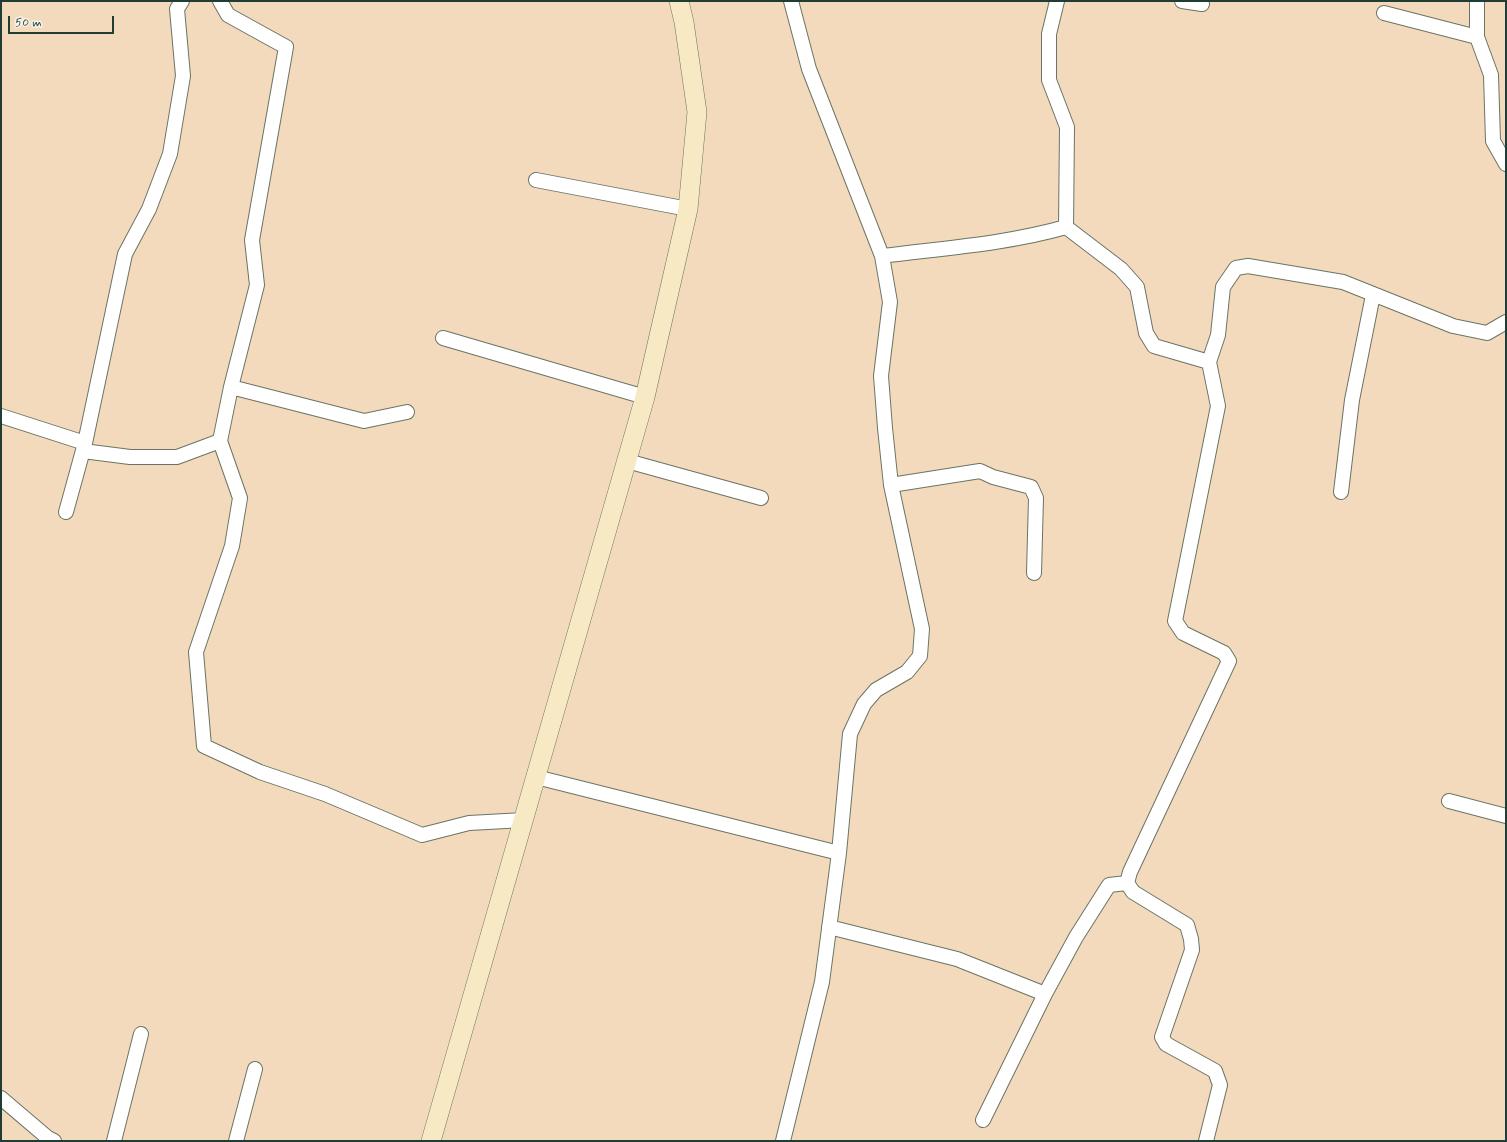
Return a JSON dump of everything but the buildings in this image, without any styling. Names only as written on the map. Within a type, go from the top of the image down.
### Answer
[{"type":"street","points":[[66,512],[84,447],[126,254],[149,209],[170,154],[183,76],[178,9],[182,1]]},
{"type":"street","points":[[220,1],[228,15],[286,47],[252,240],[257,285],[220,441],[240,498],[232,546],[196,652],[204,746],[260,772],[325,794],[422,835],[469,823],[524,820]]},
{"type":"street","points":[[431,1141],[646,397],[688,209],[696,112],[684,22],[679,1]]},
{"type":"street","points":[[783,1141],[822,982],[839,853],[850,734],[864,704],[876,690],[907,672],[920,656],[922,629],[891,485],[880,376],[890,302],[882,256],[809,69],[791,1]]},
{"type":"street","points":[[1057,1],[1049,34],[1049,80],[1067,127],[1066,227]]},
{"type":"street","points":[[1182,1],[1202,4]]},
{"type":"street","points":[[1477,1],[1477,37],[1491,75],[1500,140],[1506,164]]},
{"type":"street","points":[[1384,13],[1477,37]]},
{"type":"street","points":[[536,180],[688,209]]},
{"type":"street","points":[[882,256],[1001,242],[1043,234],[1066,227]]},
{"type":"street","points":[[1066,227],[1122,269],[1137,287],[1146,333],[1154,346],[1209,362]]},
{"type":"street","points":[[1127,883],[1133,864],[1229,661],[1224,653],[1183,633],[1175,621],[1218,406],[1209,362],[1218,335],[1223,287],[1236,268],[1248,266],[1343,282],[1453,326],[1487,333],[1506,322]]},
{"type":"street","points":[[1340,492],[1352,400],[1373,295]]},
{"type":"street","points":[[443,338],[646,397]]},
{"type":"street","points":[[232,387],[364,421],[407,412]]},
{"type":"street","points":[[1,416],[84,447],[130,457],[177,457],[220,441]]},
{"type":"street","points":[[627,461],[761,498]]},
{"type":"street","points":[[891,485],[980,471],[993,477],[1031,487],[1036,498],[1034,573]]},
{"type":"street","points":[[536,777],[839,853]]},
{"type":"street","points":[[1449,801],[1506,816]]},
{"type":"street","points":[[983,1120],[1045,994],[1076,937],[1109,885],[1127,883]]},
{"type":"street","points":[[1127,883],[1133,892],[1187,925],[1192,950],[1162,1037],[1166,1044],[1215,1071],[1220,1085],[1206,1141]]},
{"type":"street","points":[[829,927],[957,959],[1045,994]]},
{"type":"street","points":[[114,1141],[141,1034]]},
{"type":"street","points":[[236,1141],[255,1069]]},
{"type":"street","points":[[1,1098],[48,1138],[54,1141]]}]
